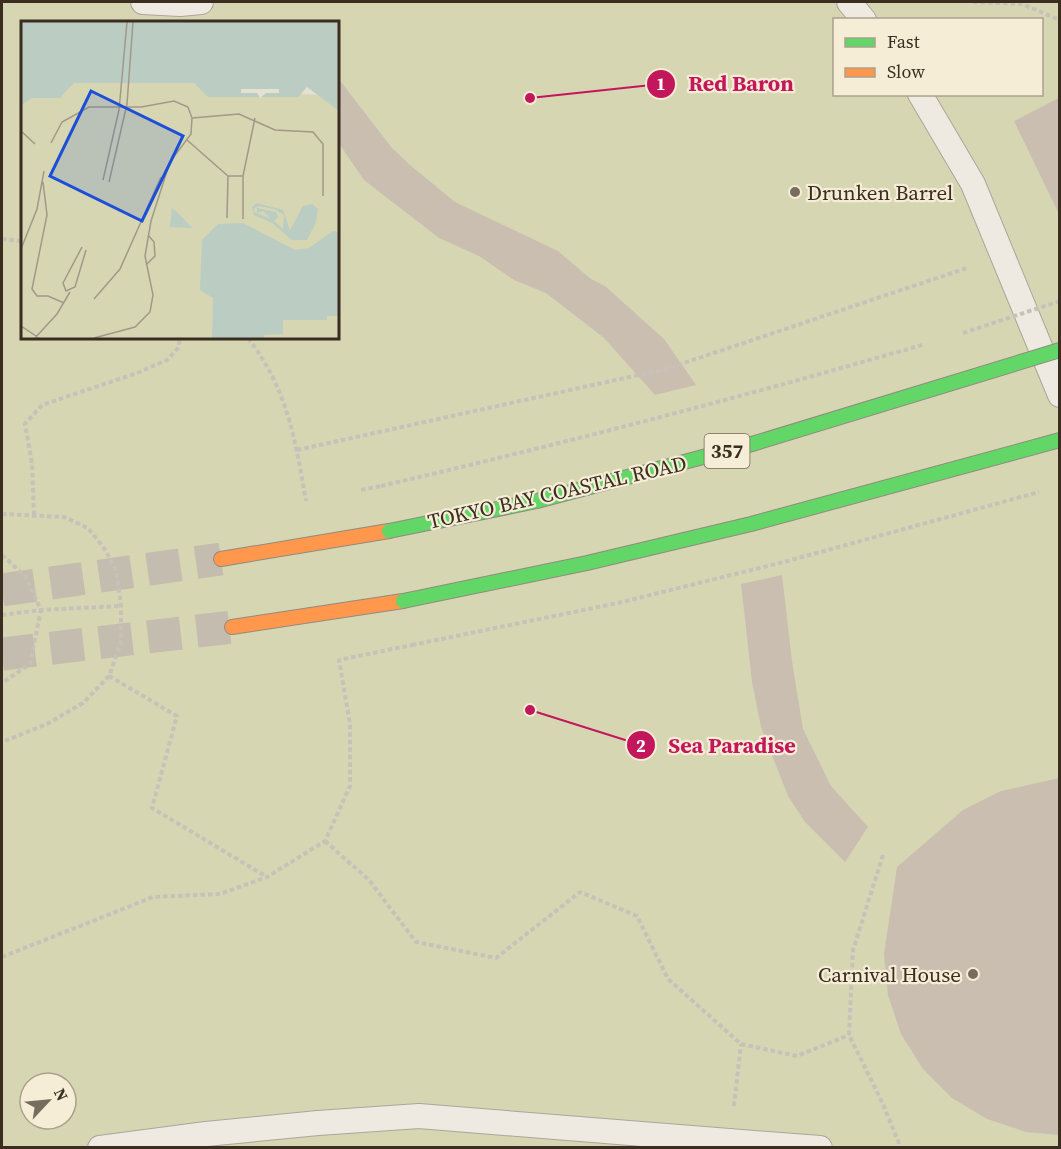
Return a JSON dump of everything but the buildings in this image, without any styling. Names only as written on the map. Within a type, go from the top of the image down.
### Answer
[{"type":"highway","name":"TOKYO BAY COASTAL ROAD","points":[[221,559],[389,531],[537,501],[752,444],[1004,369],[1059,350]]},
{"type":"highway","points":[[232,627],[403,601],[587,563],[751,524],[1059,440]]},
{"type":"lane","points":[[142,2],[180,4],[201,2]]},
{"type":"lane","points":[[849,2],[862,18]]},
{"type":"lane","points":[[921,96],[973,184],[1059,395]]},
{"type":"lane","points":[[100,1148],[306,1124],[419,1116],[820,1148]]},
{"type":"lane","points":[[685,1148],[729,1141]]},
{"type":"path","points":[[973,2],[1022,4],[1059,20]]},
{"type":"path","points":[[2,239],[21,241]]},
{"type":"path","points":[[297,450],[666,369],[1002,257]]},
{"type":"path","points":[[957,334],[1059,301]]},
{"type":"path","points":[[34,515],[32,463],[25,424],[42,405],[137,373],[167,360],[179,347],[179,339]]},
{"type":"path","points":[[249,339],[264,359],[288,411],[306,501]]},
{"type":"path","points":[[381,486],[539,449],[744,396],[923,345]]},
{"type":"path","points":[[2,514],[64,517],[88,528],[104,548],[116,570],[121,606],[121,642],[109,676],[83,704],[47,724],[2,742]]},
{"type":"path","points":[[2,555],[26,576],[41,610],[30,664],[2,682]]},
{"type":"path","points":[[2,615],[41,610],[121,606]]},
{"type":"path","points":[[2,957],[153,897],[220,894],[267,877],[325,841],[350,786],[350,724],[339,660],[412,645]]},
{"type":"path","points":[[109,676],[177,716],[152,808],[267,877]]},
{"type":"path","points":[[325,841],[369,880],[416,942],[496,958],[580,892],[637,916],[668,979],[741,1044],[797,1056],[849,1035]]},
{"type":"path","points":[[883,855],[853,950],[849,1035],[882,1102],[901,1148]]},
{"type":"path","points":[[729,1141],[741,1044]]},
{"type":"green space","points":[[2,2],[1059,2],[1059,1147],[2,1148]]},
{"type":"tunnel","points":[[2,590],[221,559]]},
{"type":"tunnel","points":[[2,654],[232,627]]},
{"type":"traffic: slow","points":[[221,559],[389,531]]},
{"type":"traffic: slow","points":[[232,627],[403,601]]},
{"type":"traffic: fast","points":[[389,531],[537,501],[752,444],[1060,350]]},
{"type":"traffic: fast","points":[[403,601],[587,563],[751,524],[1060,440]]},
{"type":"place","name":"Red Baron","points":[[530,98]]},
{"type":"place","name":"Drunken Barrel","points":[[795,192]]},
{"type":"place","name":"Sea Paradise","points":[[530,710]]},
{"type":"place","name":"Carnival House","points":[[973,974]]}]
